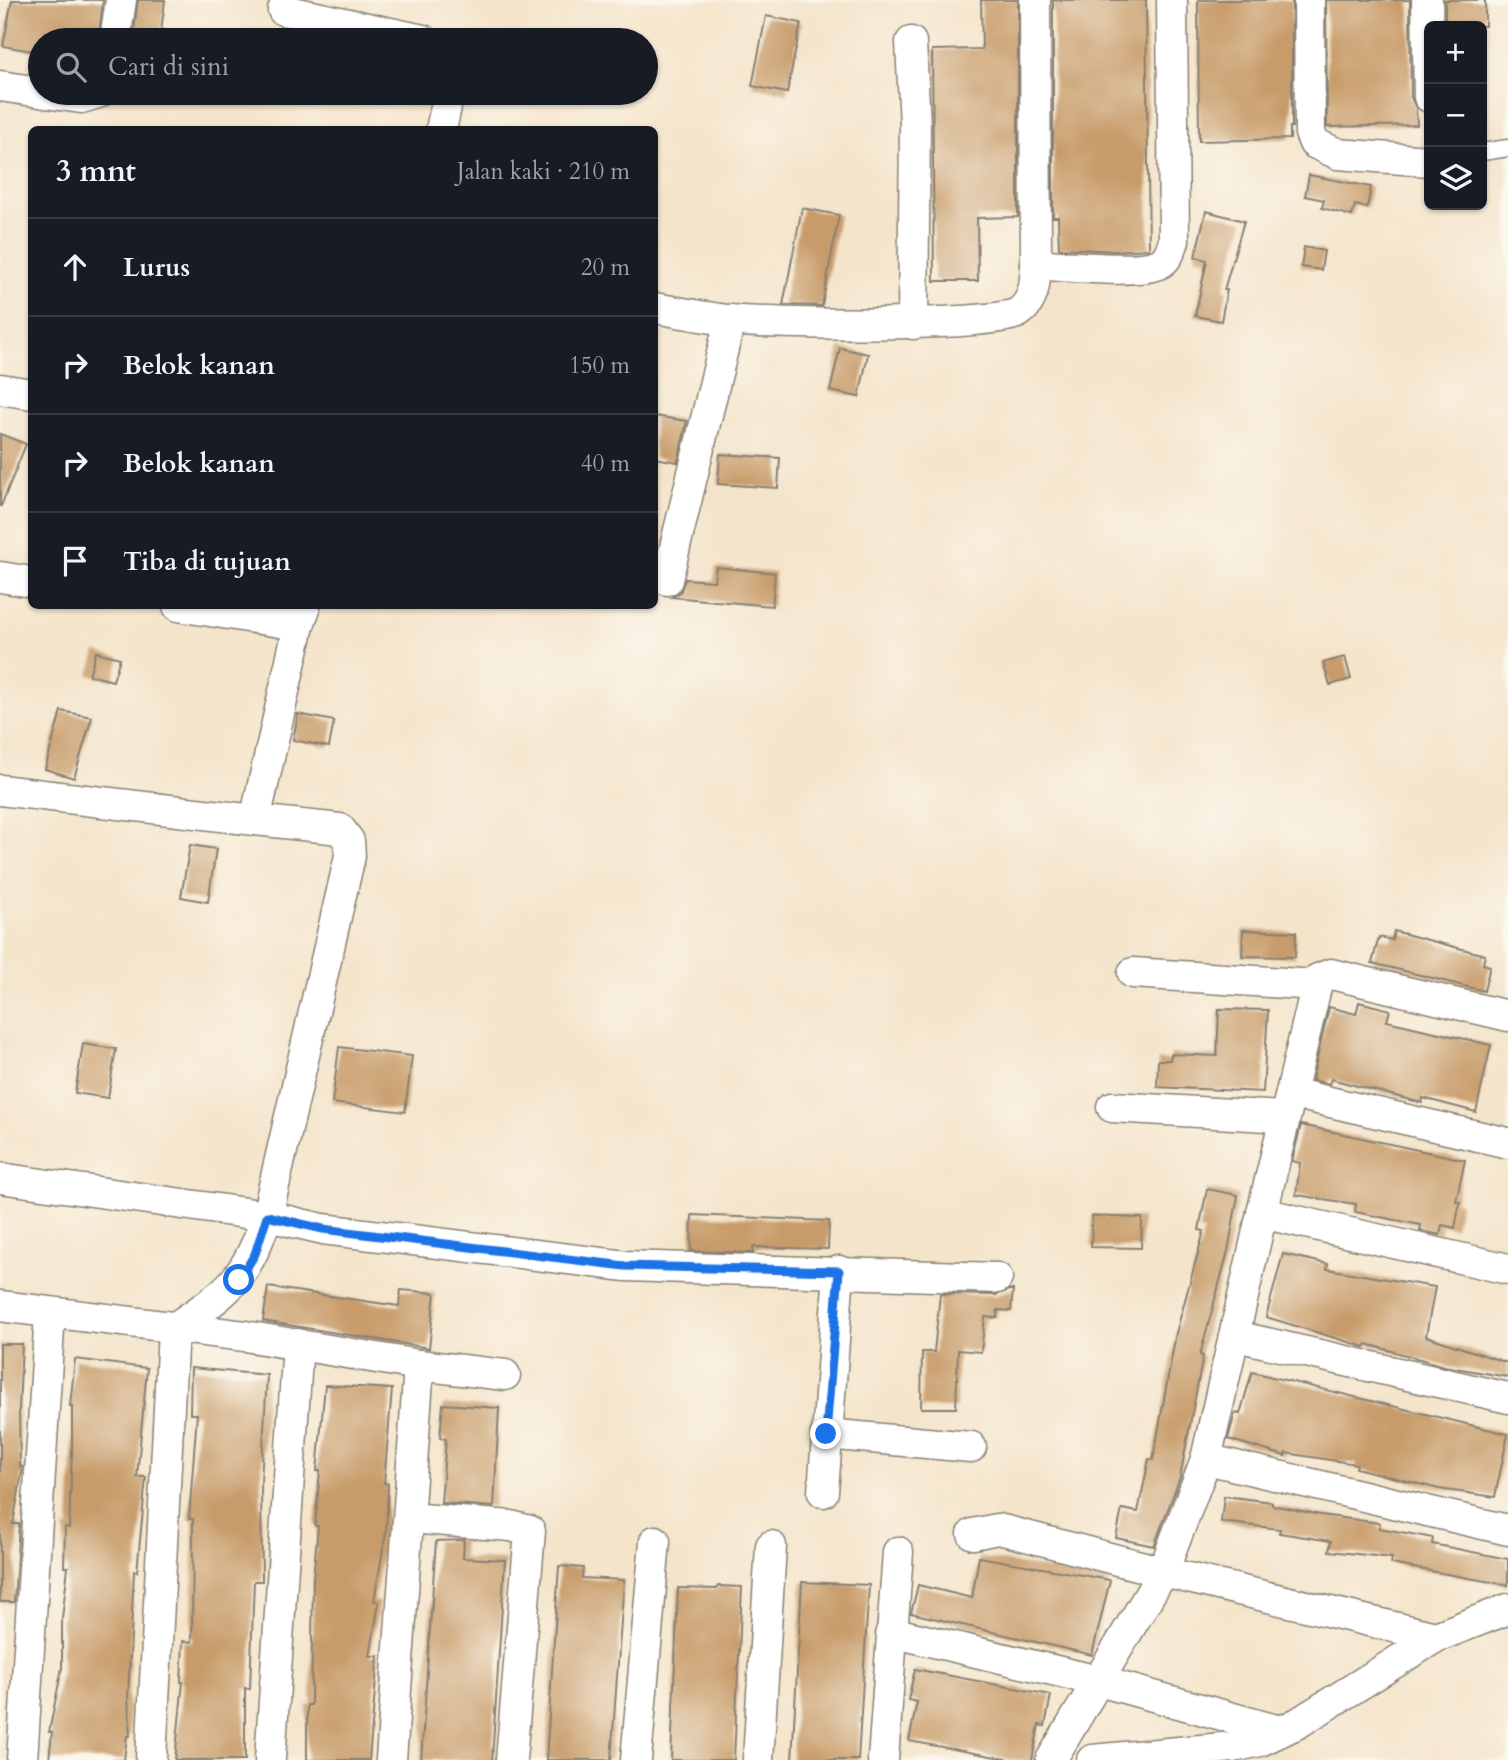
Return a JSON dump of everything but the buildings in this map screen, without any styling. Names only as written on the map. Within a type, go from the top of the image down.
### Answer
[{"type":"street","points":[[117,28],[121,0]]},
{"type":"street","points":[[658,309],[730,320],[913,324],[1008,317],[1017,314],[1026,306],[1034,290],[1036,264],[1035,0]]},
{"type":"street","points":[[1036,264],[1083,267],[1155,266],[1167,258],[1174,241],[1172,0]]},
{"type":"street","points":[[1309,0],[1310,133],[1314,143],[1338,154],[1424,161]]},
{"type":"street","points":[[1427,0],[1429,84]]},
{"type":"street","points":[[283,9],[369,28]]},
{"type":"street","points":[[911,42],[915,126],[913,324]]},
{"type":"street","points":[[0,86],[28,90]]},
{"type":"street","points":[[442,126],[446,105]]},
{"type":"street","points":[[667,580],[730,320]]},
{"type":"street","points":[[0,389],[28,393]]},
{"type":"street","points":[[0,577],[28,581]]},
{"type":"street","points":[[219,609],[302,615],[255,820]]},
{"type":"street","points":[[0,790],[340,829],[349,841],[267,1216],[255,1254],[239,1280],[173,1329]]},
{"type":"street","points":[[1133,972],[1316,985]]},
{"type":"street","points":[[1051,1760],[1163,1572],[1206,1459],[1287,1105],[1316,985],[1322,975],[1331,974],[1508,1016]]},
{"type":"street","points":[[1112,1107],[1287,1105],[1508,1143]]},
{"type":"street","points":[[0,1178],[267,1216],[323,1229],[625,1266],[997,1278]]},
{"type":"street","points":[[1262,1213],[1508,1269]]},
{"type":"street","points":[[822,1492],[839,1271]]},
{"type":"street","points":[[0,1306],[298,1344],[418,1365],[505,1375]]},
{"type":"street","points":[[22,1760],[50,1313]]},
{"type":"street","points":[[150,1760],[173,1329]]},
{"type":"street","points":[[1236,1336],[1508,1398]]},
{"type":"street","points":[[270,1760],[298,1344]]},
{"type":"street","points":[[391,1760],[418,1365]]},
{"type":"street","points":[[826,1434],[971,1447]]},
{"type":"street","points":[[1206,1459],[1508,1530]]},
{"type":"street","points":[[409,1518],[511,1526],[530,1531],[510,1760]]},
{"type":"street","points":[[973,1534],[997,1529],[1007,1531],[1163,1572],[1436,1637]]},
{"type":"street","points":[[636,1760],[655,1541]]},
{"type":"street","points":[[758,1760],[771,1546]]},
{"type":"street","points":[[891,1758],[891,1632],[898,1552]]},
{"type":"street","points":[[1092,1760],[1233,1747],[1260,1741],[1436,1637],[1508,1609]]},
{"type":"street","points":[[891,1632],[1099,1681],[1280,1731]]},
{"type":"lane","points":[[1487,151],[1508,148]]},
{"type":"route","points":[[239,1280],[255,1254],[267,1216],[323,1229],[625,1266],[839,1271],[826,1434]]}]
